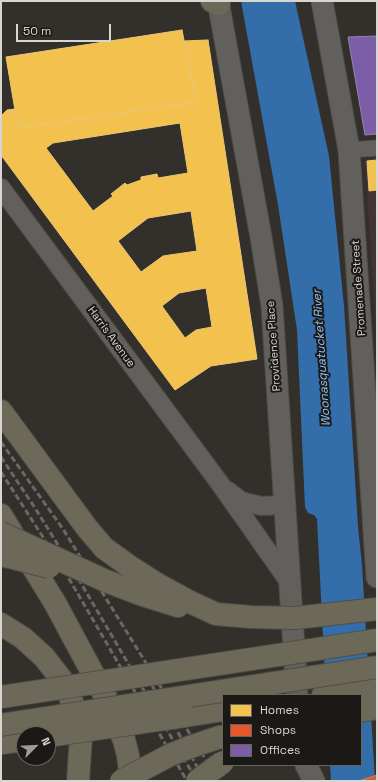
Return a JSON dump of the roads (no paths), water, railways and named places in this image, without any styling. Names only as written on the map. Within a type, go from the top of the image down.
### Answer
[{"type":"highway","points":[[1,411],[87,528],[104,548],[157,584],[216,614]]},
{"type":"highway","points":[[1,515],[55,603],[106,698],[124,740],[128,755],[131,781]]},
{"type":"highway","points":[[1,533],[106,581],[161,601],[216,614],[251,617],[295,618],[377,609]]},
{"type":"highway","points":[[1,555],[106,581]]},
{"type":"highway","points":[[1,624],[23,638],[44,657],[62,680],[71,698],[79,726],[81,748],[78,781]]},
{"type":"highway","points":[[1,697],[377,640]]},
{"type":"highway","points":[[1,725],[377,667]]},
{"type":"highway","points":[[1,693],[87,684]]},
{"type":"highway","points":[[329,694],[377,687]]},
{"type":"highway","points":[[362,711],[377,708]]},
{"type":"highway","points":[[56,735],[222,710]]},
{"type":"highway","points":[[121,781],[170,755],[222,736]]},
{"type":"highway","points":[[1,743],[16,741]]},
{"type":"highway","points":[[197,781],[222,763]]},
{"type":"main road","name":"Promenade Street","points":[[322,1],[349,150],[371,381],[377,577]]},
{"type":"main road","name":"Providence Place","points":[[216,2],[269,282],[274,329],[297,694]]},
{"type":"main road","points":[[306,766],[314,781]]},
{"type":"street","points":[[349,150],[377,148]]},
{"type":"street","name":"Harris Avenue","points":[[1,188],[221,485],[290,582]]},
{"type":"street","name":"Harris Avenue","points":[[221,485],[241,501],[261,506],[285,505]]},
{"type":"water","name":"Woonasquatucket River","points":[[241,1],[295,1],[329,156],[344,306],[375,781],[331,781],[330,766],[362,766],[362,694],[326,694],[317,519],[314,515],[308,513],[305,507],[297,330],[278,205]]},
{"type":"railway","points":[[1,442],[63,529],[219,781]]},
{"type":"railway","points":[[1,457],[68,561],[197,781]]},
{"type":"railway","points":[[1,472],[61,565],[187,781]]},
{"type":"railway","points":[[143,669],[205,781]]}]
